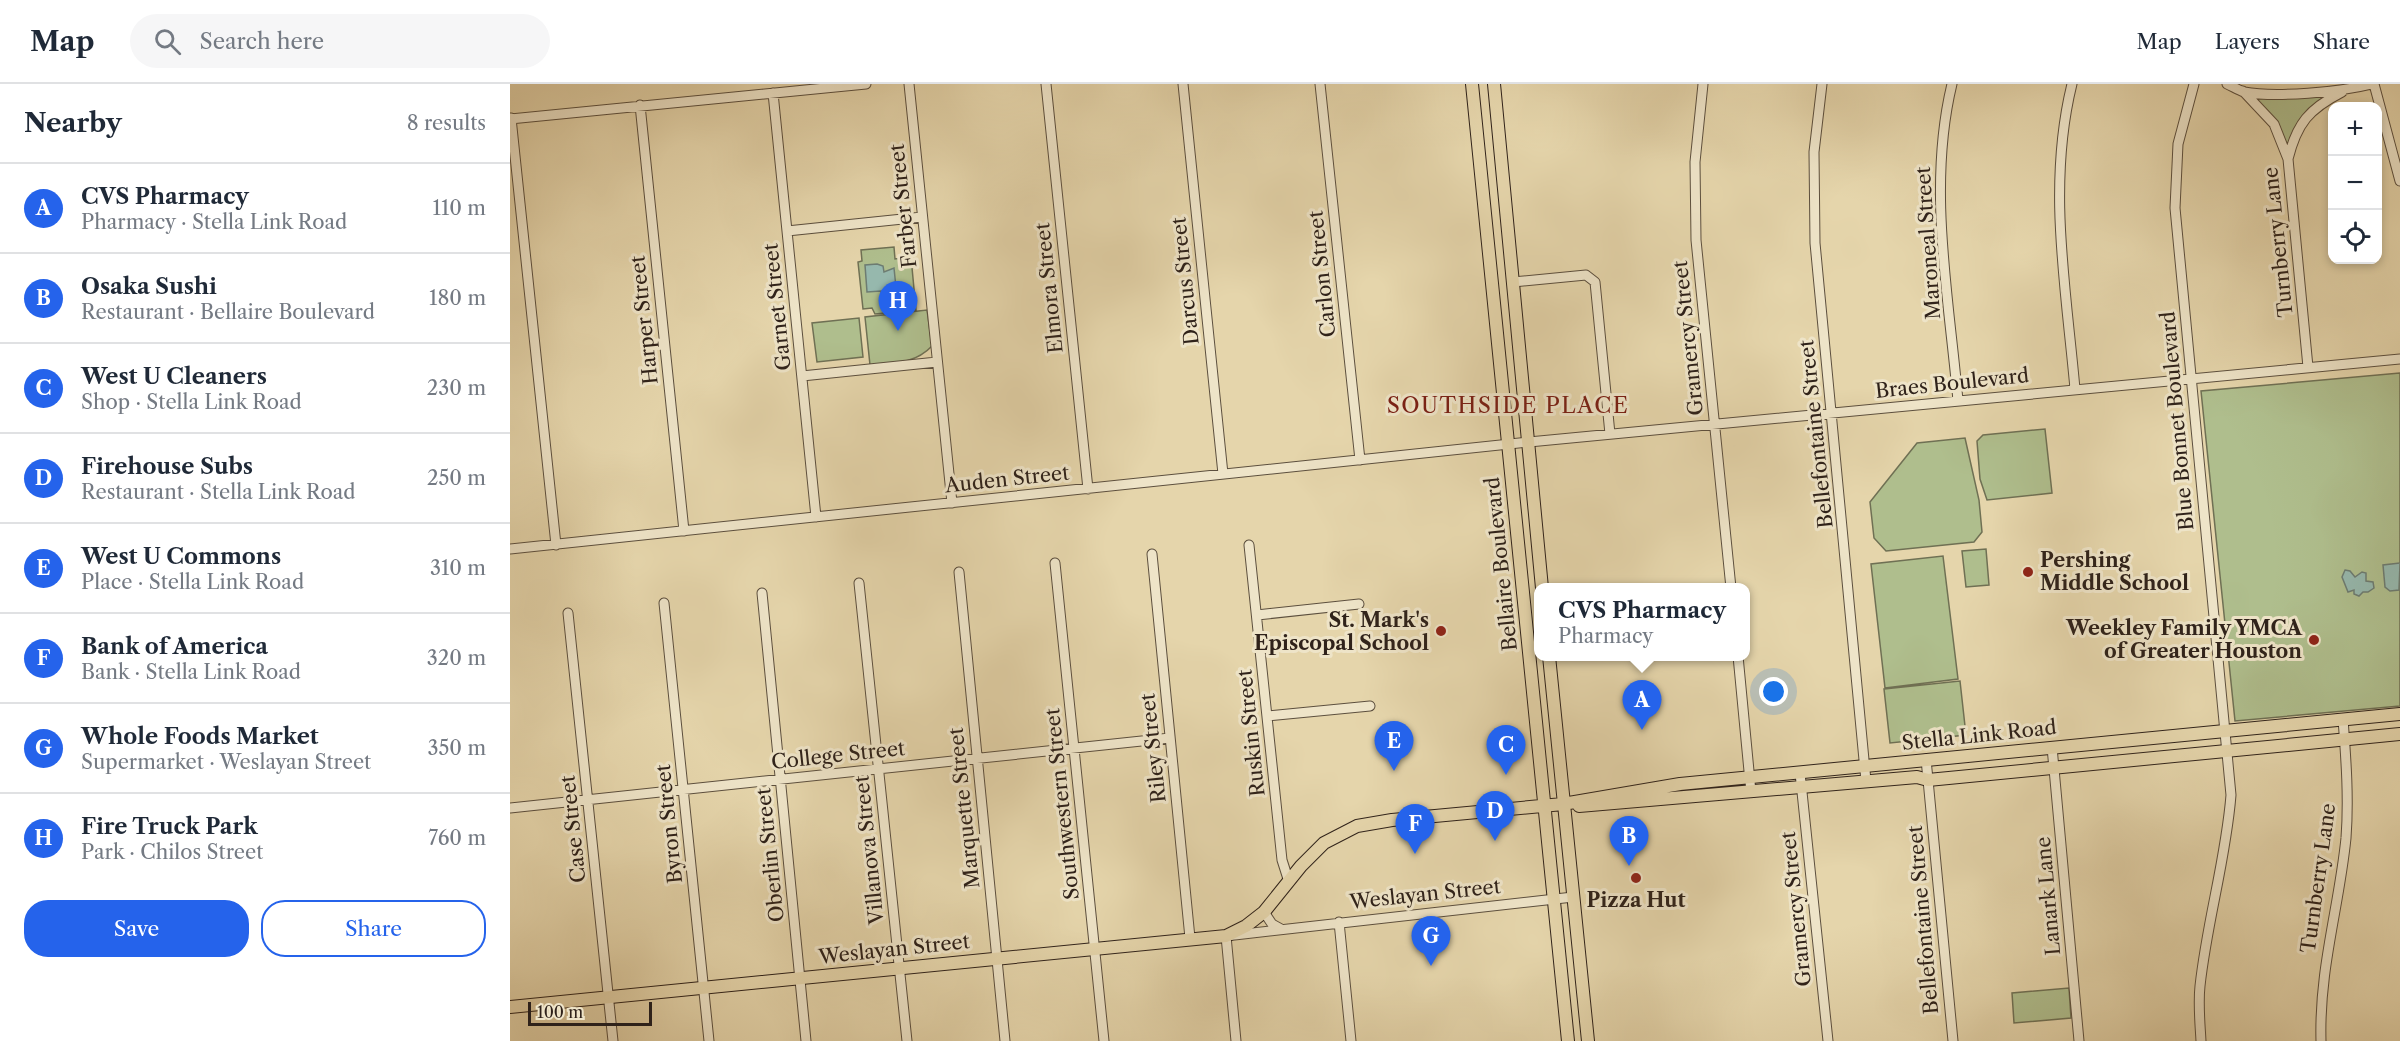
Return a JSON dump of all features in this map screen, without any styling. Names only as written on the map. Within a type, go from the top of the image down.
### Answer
[{"type":"main road","name":"Bellaire Boulevard","points":[[1472,84],[1568,1041]]},
{"type":"main road","name":"Bellaire Boulevard","points":[[1494,84],[1542,583]]},
{"type":"main road","points":[[1476,126],[1498,124]]},
{"type":"main road","points":[[1489,250],[1510,248]]},
{"type":"main road","points":[[1523,584],[1534,584]]},
{"type":"main road","name":"Bellaire Boulevard","points":[[1549,661],[1588,1041]]},
{"type":"main road","points":[[1536,713],[1554,711]]},
{"type":"main road","name":"Stella Link Road","points":[[1226,936],[1246,926],[1264,912],[1324,843],[1357,826],[1392,820],[1563,804],[1680,784],[2226,729],[2400,714]]},
{"type":"main road","name":"Stella Link Road","points":[[1563,804],[1582,806],[1682,799],[1917,777],[1928,780],[2400,734]]},
{"type":"main road","points":[[2164,736],[2166,756]]},
{"type":"main road","points":[[2129,740],[2131,759]]},
{"type":"main road","points":[[2107,742],[2109,761]]},
{"type":"main road","points":[[1680,784],[1682,799]]},
{"type":"main road","name":"Weslayan Street","points":[[510,1007],[899,969],[1095,947],[1226,936]]},
{"type":"street","points":[[556,544],[511,118],[866,84]]},
{"type":"street","name":"Farber Street","points":[[909,84],[952,503]]},
{"type":"street","name":"Elmora Street","points":[[1046,84],[1088,489]]},
{"type":"street","name":"Darcus Street","points":[[1183,84],[1223,474]]},
{"type":"street","name":"Carlon Street","points":[[1320,84],[1360,460]]},
{"type":"street","name":"Gramercy Street","points":[[1703,84],[1695,162],[1696,240],[1731,583]]},
{"type":"street","name":"Bellefontaine Street","points":[[1822,84],[1815,142],[1813,190],[1866,781]]},
{"type":"street","name":"Maroneal Street","points":[[1953,84],[1941,157],[1940,196],[1958,401]]},
{"type":"street","points":[[2072,84],[2059,156],[2058,211],[2075,389]]},
{"type":"street","name":"Blue Bonnet Boulevard","points":[[2194,84],[2178,144],[2175,187],[2231,795],[2227,841],[2208,930],[2200,988],[2201,1041]]},
{"type":"street","points":[[2227,84],[2243,92],[2344,91]]},
{"type":"street","points":[[2288,159],[2294,135],[2320,103],[2344,91],[2373,84],[2400,181]]},
{"type":"street","name":"Turnberry Lane","points":[[2243,92],[2274,124],[2288,159],[2308,368]]},
{"type":"street","name":"Garnet Street","points":[[773,93],[816,517]]},
{"type":"street","name":"Harper Street","points":[[640,105],[684,531]]},
{"type":"street","points":[[787,231],[922,217]]},
{"type":"street","points":[[1513,282],[1586,276],[1595,282],[1610,434]]},
{"type":"street","name":"Braes Boulevard","points":[[1509,444],[2400,359]]},
{"type":"street","points":[[802,376],[937,362]]},
{"type":"street","name":"Auden Street","points":[[510,549],[1509,444]]},
{"type":"street","name":"Ruskin Street","points":[[1249,545],[1282,860],[1289,882]]},
{"type":"street","name":"Riley Street","points":[[1152,554],[1190,938]]},
{"type":"street","name":"Southwestern Street","points":[[1055,563],[1104,1041]]},
{"type":"street","name":"Marquette Street","points":[[959,572],[1005,1041]]},
{"type":"street","name":"Villanova Street","points":[[859,583],[907,1041]]},
{"type":"street","name":"Oberlin Street","points":[[762,593],[806,1041]]},
{"type":"street","name":"Byron Street","points":[[664,603],[709,1041]]},
{"type":"street","points":[[1257,615],[1359,604]]},
{"type":"street","name":"Case Street","points":[[568,613],[613,1041]]},
{"type":"street","points":[[1738,661],[1751,792]]},
{"type":"street","points":[[1267,716],[1370,706]]},
{"type":"street","name":"Turnberry Lane","points":[[2320,1041],[2320,1000],[2345,840],[2348,792],[2343,719]]},
{"type":"street","name":"College Street","points":[[510,808],[1170,738]]},
{"type":"street","name":"Lanark Lane","points":[[2052,747],[2079,1041]]},
{"type":"street","name":"Bellefontaine Street","points":[[1926,759],[1953,1041]]},
{"type":"street","name":"Gramercy Street","points":[[1800,773],[1828,1041]]},
{"type":"street","name":"Weslayan Street","points":[[1226,936],[1573,897]]},
{"type":"street","points":[[1264,912],[1272,924],[1281,929]]},
{"type":"street","points":[[1339,922],[1351,1041]]},
{"type":"street","points":[[1226,936],[1236,1041]]},
{"type":"green space","points":[[2344,91],[2311,111],[2288,159],[2281,140],[2243,92]]},
{"type":"green space","points":[[894,247],[895,259],[911,257],[916,310],[875,314],[872,308],[863,309],[858,262],[862,261],[861,250]]},
{"type":"green space","points":[[927,310],[932,346],[911,359],[870,365],[865,317]]},
{"type":"green space","points":[[859,318],[863,357],[817,362],[812,323]]},
{"type":"green space","points":[[2400,373],[2400,706],[2235,721],[2201,391]]},
{"type":"green space","points":[[2045,429],[2052,493],[1987,500],[1980,479],[1977,441],[1983,435]]},
{"type":"green space","points":[[1965,438],[1979,500],[1982,532],[1974,542],[1886,551],[1874,538],[1870,502],[1917,443]]},
{"type":"green space","points":[[1986,549],[1989,585],[1966,587],[1962,551]]},
{"type":"green space","points":[[1943,556],[1958,679],[1885,688],[1871,564]]},
{"type":"green space","points":[[1960,681],[1966,735],[1890,743],[1884,689]]},
{"type":"green space","points":[[2069,988],[2071,1018],[2014,1023],[2012,993]]},
{"type":"water","points":[[865,265],[883,266],[884,272],[894,268],[897,297],[882,299],[881,291],[867,292]]},
{"type":"water","points":[[2400,563],[2399,590],[2390,591],[2385,587],[2383,565]]},
{"type":"water","points":[[2345,570],[2350,571],[2355,577],[2362,572],[2366,573],[2366,581],[2373,582],[2374,588],[2359,596],[2354,594],[2354,590],[2348,592],[2342,577]]},
{"type":"place","name":"Fire Truck Park","points":[[898,331]]},
{"type":"place","name":"Pershing Middle School","points":[[2028,572]]},
{"type":"place","name":"St. Mark's Episcopal School","points":[[1441,631]]},
{"type":"place","name":"Weekley Family YMCA of Greater Houston","points":[[2314,640]]},
{"type":"place","name":"CVS Pharmacy","points":[[1642,730]]},
{"type":"place","name":"West U Commons","points":[[1394,771]]},
{"type":"place","name":"West U Cleaners","points":[[1506,775]]},
{"type":"place","name":"Firehouse Subs","points":[[1495,841]]},
{"type":"place","name":"Bank of America","points":[[1415,854]]},
{"type":"place","name":"Osaka Sushi","points":[[1629,866]]},
{"type":"place","name":"Pizza Hut","points":[[1636,878]]},
{"type":"place","name":"Whole Foods Market","points":[[1431,966]]},
{"type":"district","name":"SOUTHSIDE PLACE","points":[[1508,405]]}]
